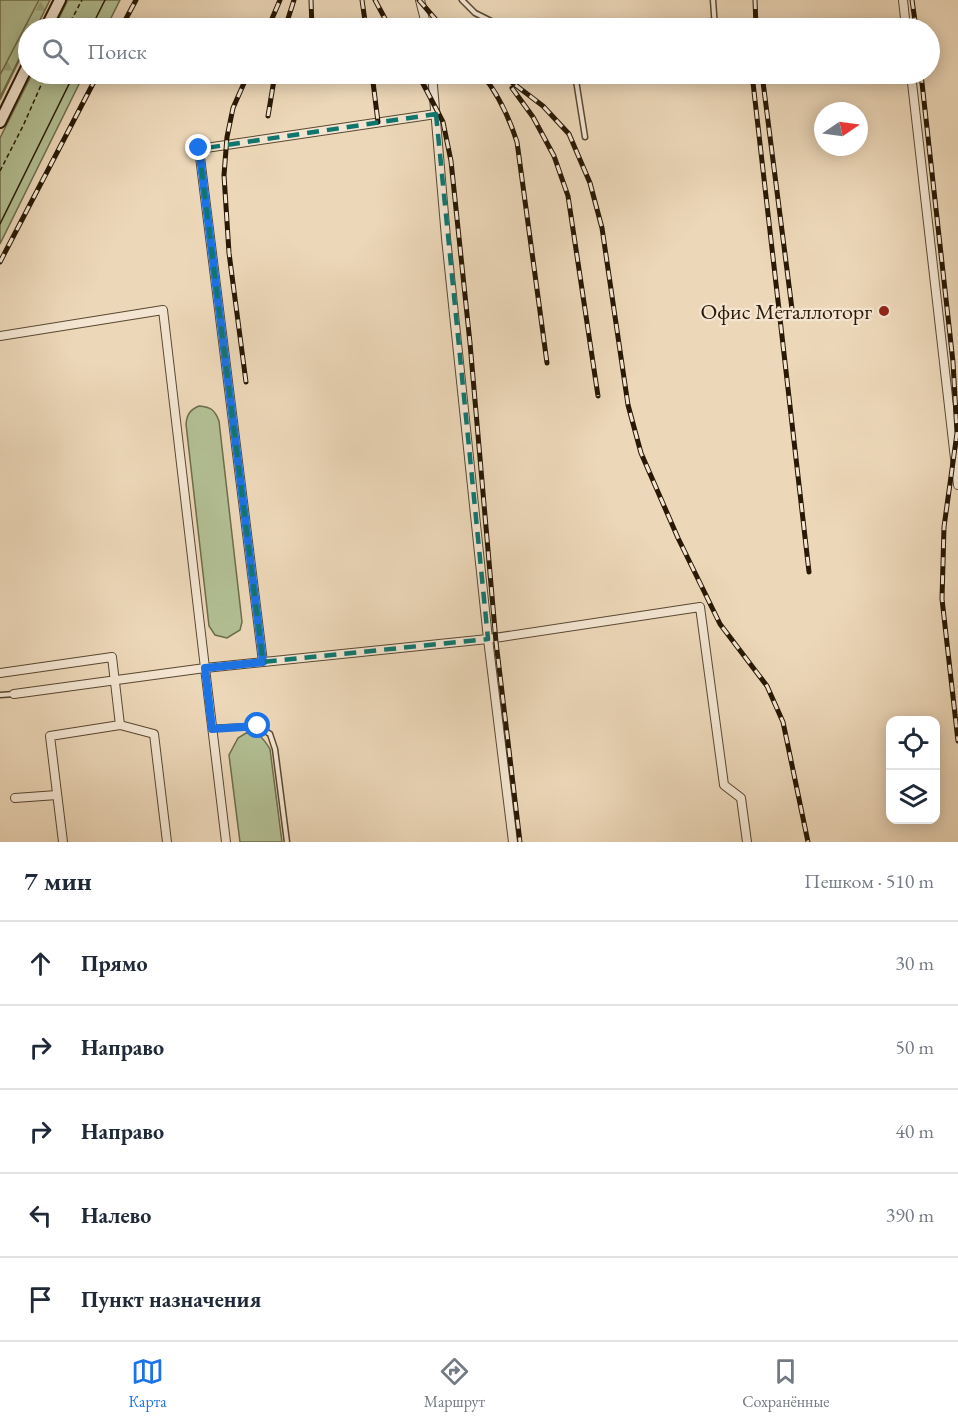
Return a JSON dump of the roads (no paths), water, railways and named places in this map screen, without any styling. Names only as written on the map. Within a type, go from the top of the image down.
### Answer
[{"type":"main road","points":[[51,18],[60,0]]},
{"type":"main road","points":[[0,122],[19,84]]},
{"type":"street","points":[[420,0],[424,18]]},
{"type":"street","points":[[903,0],[905,18]]},
{"type":"street","points":[[433,84],[446,238],[488,639],[513,842]]},
{"type":"street","points":[[912,84],[958,486]]},
{"type":"street","points":[[263,662],[199,148],[436,114]]},
{"type":"street","points":[[0,336],[163,310],[226,842]]},
{"type":"street","points":[[14,694],[205,668],[488,639],[700,607],[724,785],[741,798],[747,842]]},
{"type":"street","points":[[0,673],[112,657],[120,725]]},
{"type":"street","points":[[63,842],[50,736],[120,725],[154,734],[167,842]]},
{"type":"street","points":[[15,798],[57,795]]},
{"type":"lane","points":[[462,0],[475,13],[485,18]]},
{"type":"lane","points":[[713,0],[714,18]]},
{"type":"lane","points":[[577,84],[585,137]]},
{"type":"lane","points":[[0,695],[14,694]]},
{"type":"lane","points":[[212,729],[258,726],[270,734],[275,749],[286,842]]},
{"type":"tram line","points":[[96,18],[105,0]]},
{"type":"tram line","points":[[0,224],[69,84]]},
{"type":"railway","points":[[126,18],[136,0]]},
{"type":"railway","points":[[272,18],[280,0]]},
{"type":"railway","points":[[288,18],[294,0]]},
{"type":"railway","points":[[311,0],[312,18]]},
{"type":"railway","points":[[362,0],[365,18]]},
{"type":"railway","points":[[375,0],[385,18]]},
{"type":"railway","points":[[419,0],[434,18]]},
{"type":"railway","points":[[755,0],[756,18]]},
{"type":"railway","points":[[912,0],[915,18]]},
{"type":"railway","points":[[0,262],[93,84]]},
{"type":"railway","points":[[244,84],[233,108],[227,137],[224,175],[229,253],[246,382]]},
{"type":"railway","points":[[268,116],[273,84]]},
{"type":"railway","points":[[373,84],[378,122]]},
{"type":"railway","points":[[423,84],[443,122],[451,161],[470,343],[496,642],[520,842]]},
{"type":"railway","points":[[489,84],[502,106],[517,142],[547,363]]},
{"type":"railway","points":[[514,84],[543,106],[569,134],[590,183],[602,228],[628,405],[641,453],[678,538],[720,624],[767,686],[783,722],[808,842]]},
{"type":"railway","points":[[753,84],[809,572]]},
{"type":"railway","points":[[763,84],[792,309]]},
{"type":"railway","points":[[922,84],[953,362],[957,433],[944,527],[942,599],[958,741]]},
{"type":"railway","points":[[512,88],[533,117],[554,156],[568,196],[598,396]]},
{"type":"place","name":"Офис Металлоторг","points":[[884,311]]}]
